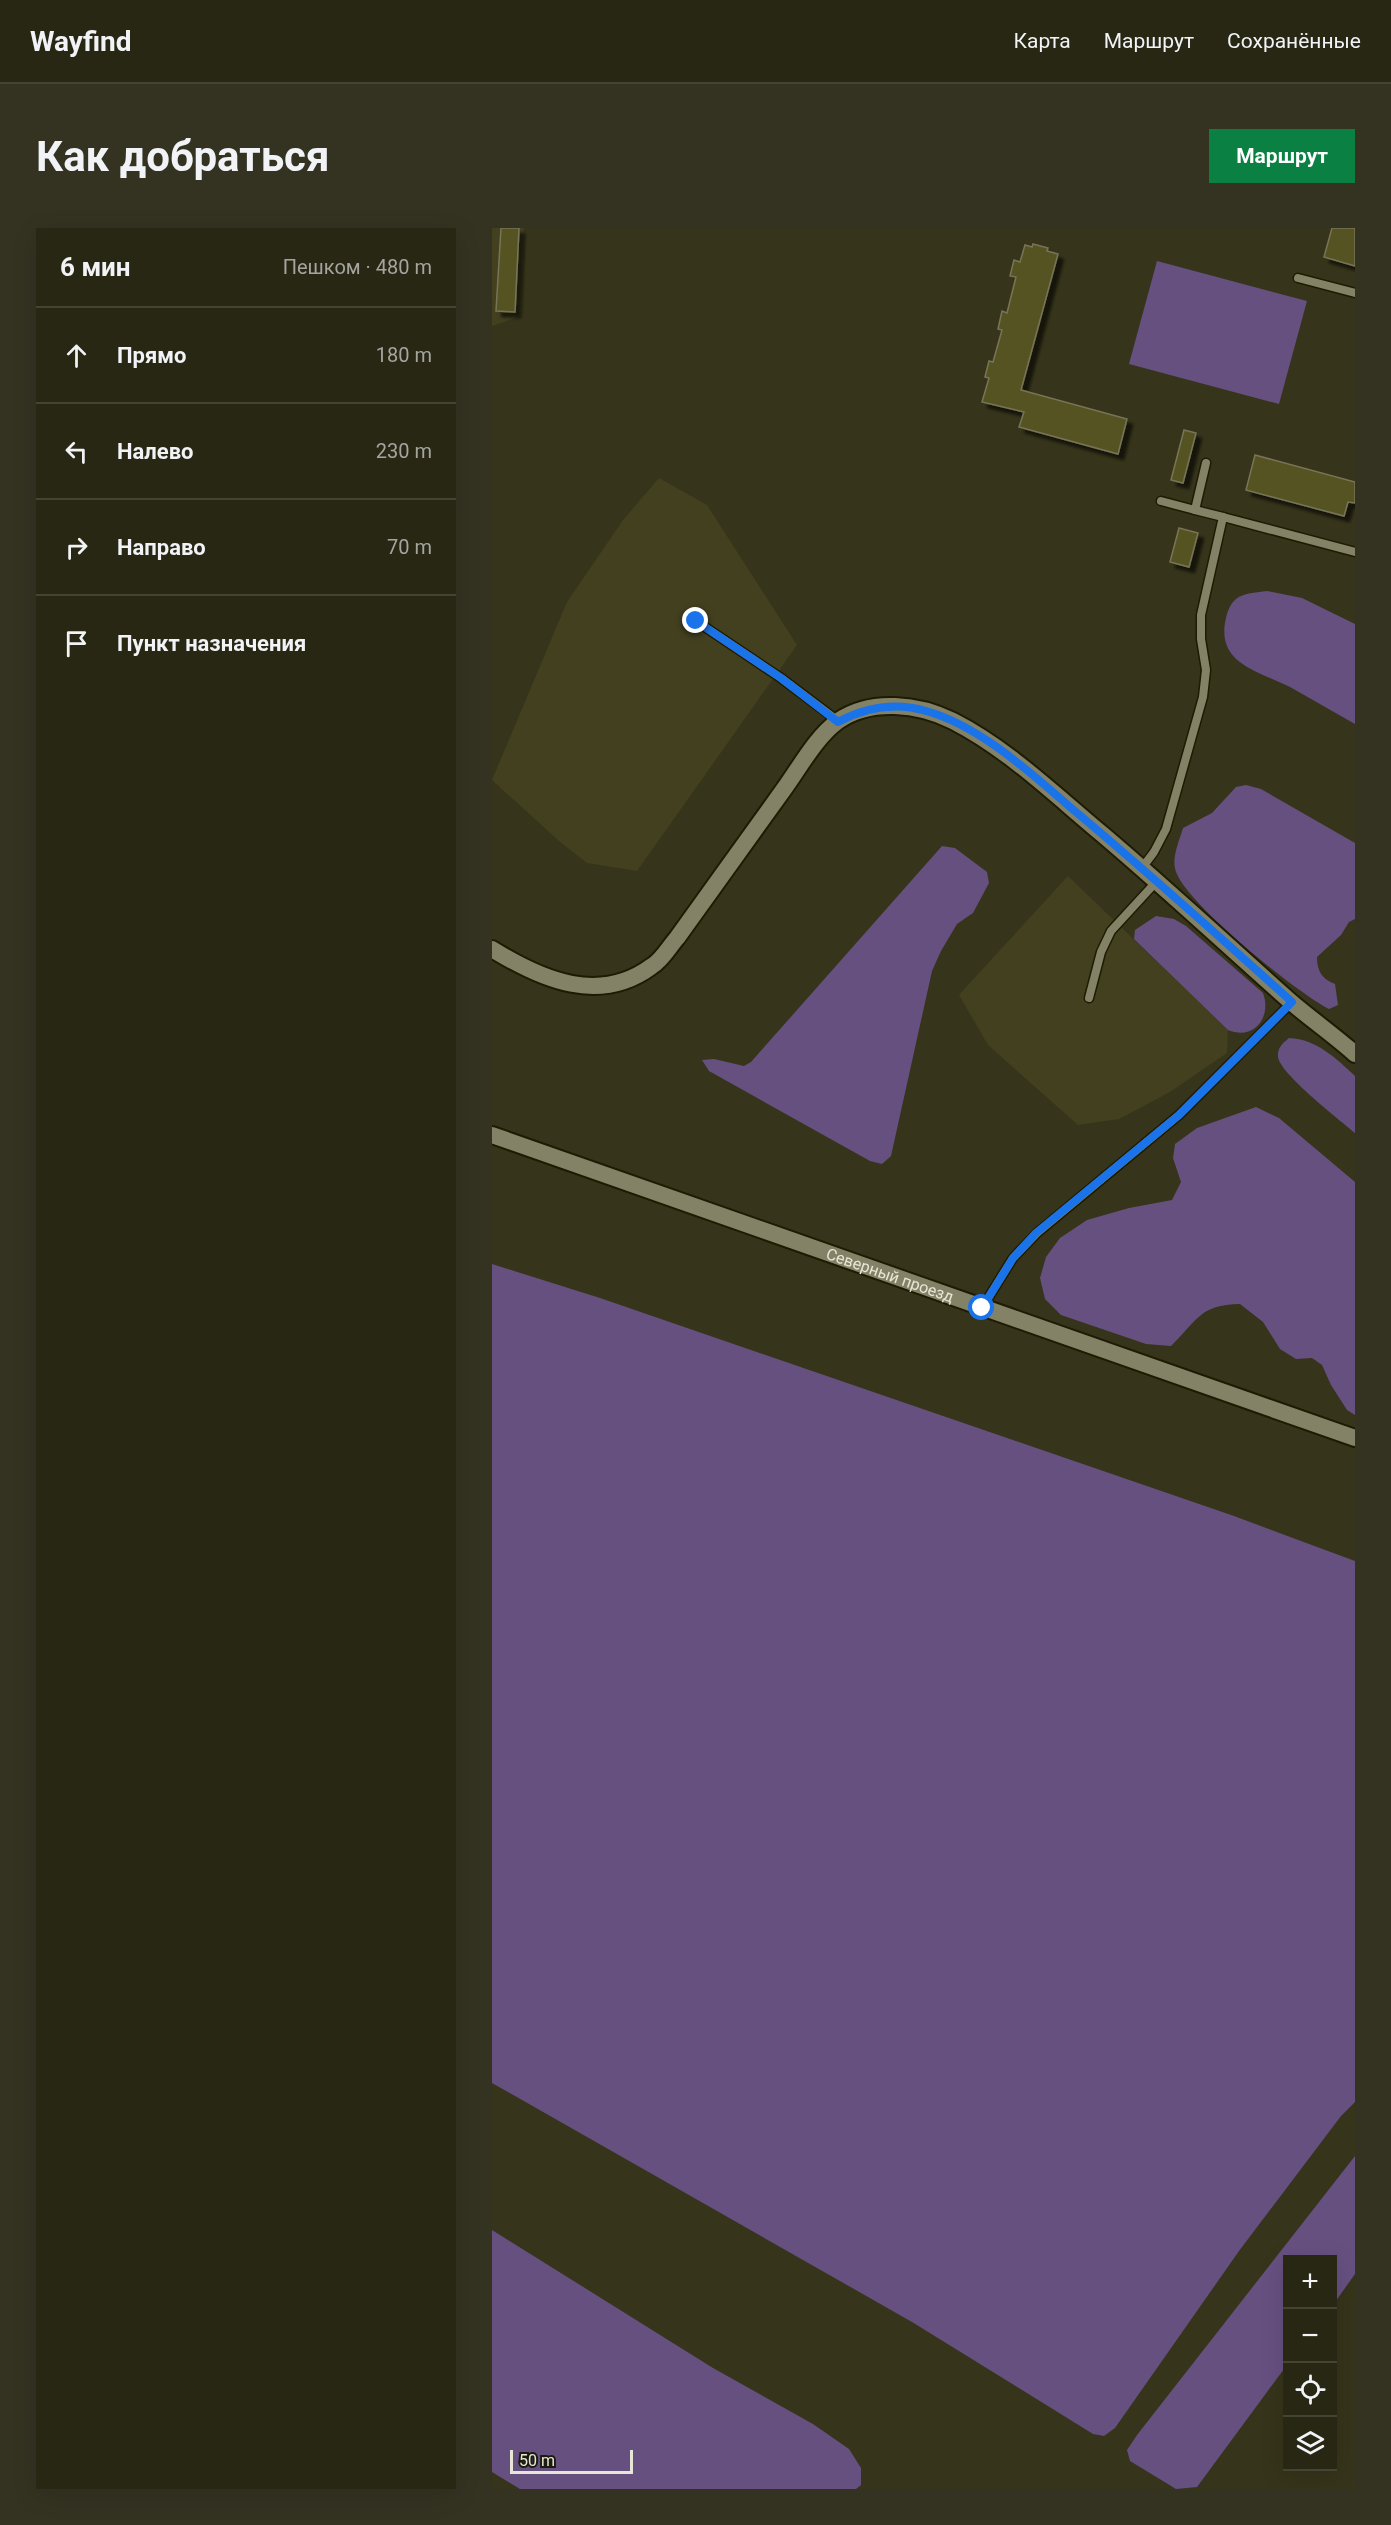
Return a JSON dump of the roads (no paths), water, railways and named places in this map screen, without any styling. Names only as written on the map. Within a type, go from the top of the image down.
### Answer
[{"type":"street","points":[[492,949],[540,974],[575,985],[604,987],[627,982],[654,965],[677,938],[811,753],[838,722],[853,714],[876,707],[892,706],[927,711],[953,721],[989,743],[1027,771],[1355,1054]]},
{"type":"street","name":"Северный проезд","points":[[492,1135],[1355,1438]]},
{"type":"lane","points":[[1298,278],[1355,293]]},
{"type":"lane","points":[[1195,510],[1206,463]]},
{"type":"lane","points":[[1161,501],[1355,552]]},
{"type":"lane","points":[[1142,868],[1154,852],[1166,829],[1203,697],[1206,670],[1201,639],[1201,615],[1223,517]]},
{"type":"lane","points":[[696,621],[781,678],[838,722]]},
{"type":"lane","points":[[1089,998],[1101,952],[1111,931],[1157,881]]},
{"type":"lane","points":[[982,1308],[1013,1258],[1036,1233],[1179,1115],[1292,1002]]}]
